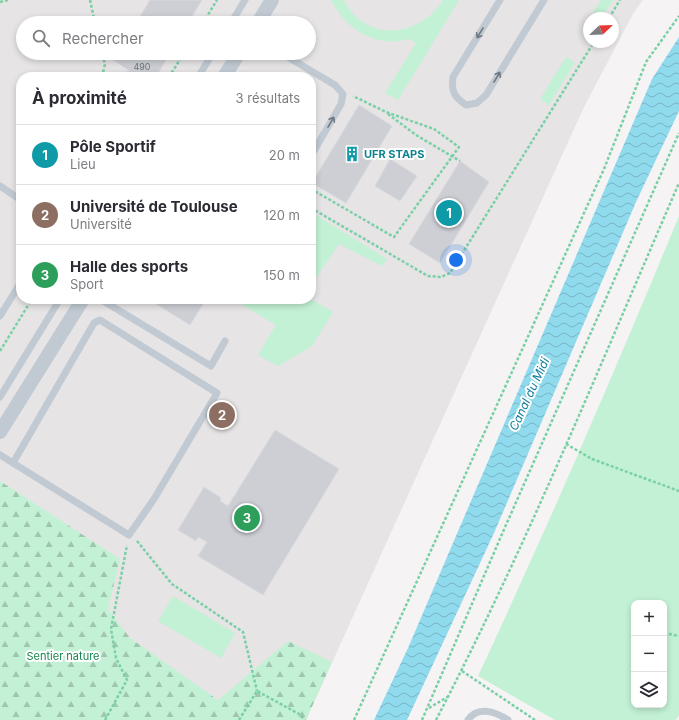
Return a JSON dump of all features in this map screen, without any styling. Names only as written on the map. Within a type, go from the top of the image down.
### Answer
[{"type":"street","points":[[262,16],[272,0]]},
{"type":"street","points":[[227,72],[235,60]]},
{"type":"street","points":[[0,432],[80,304]]},
{"type":"lane","points":[[235,16],[245,0]]},
{"type":"lane","points":[[500,0],[453,77],[451,88],[456,98],[466,105],[477,103],[486,95],[544,0]]},
{"type":"lane","points":[[201,72],[209,60]]},
{"type":"lane","points":[[294,60],[313,72]]},
{"type":"lane","points":[[316,74],[335,85],[343,94],[341,104],[316,147]]},
{"type":"lane","points":[[0,186],[16,197]]},
{"type":"lane","points":[[0,316],[16,290]]},
{"type":"lane","points":[[0,397],[57,304]]},
{"type":"lane","points":[[108,304],[211,366],[225,341]]},
{"type":"lane","points":[[0,455],[128,535],[154,499],[218,393],[100,320],[94,323],[13,463]]},
{"type":"lane","points":[[468,720],[479,712],[491,711],[508,720]]},
{"type":"path","points":[[0,2],[8,0]]},
{"type":"path","points":[[90,0],[93,16]]},
{"type":"path","points":[[208,16],[218,0]]},
{"type":"path","points":[[613,12],[620,0]]},
{"type":"path","points":[[354,720],[604,168],[646,62],[679,16]]},
{"type":"path","points":[[316,211],[428,276],[441,276],[450,273],[590,48]]},
{"type":"path","points":[[103,72],[105,64],[104,60]]},
{"type":"path","points":[[172,72],[180,60]]},
{"type":"path","points":[[316,192],[394,237],[459,147],[434,129],[386,112],[351,95]]},
{"type":"path","points":[[386,112],[416,135],[460,161]]},
{"type":"path","points":[[422,720],[502,534],[679,133]]},
{"type":"path","points":[[436,720],[462,671],[524,541],[679,183]]},
{"type":"path","points":[[0,351],[29,304]]},
{"type":"path","points":[[566,444],[592,459],[679,491]]},
{"type":"path","points":[[104,720],[127,680],[116,658],[111,629],[128,535],[141,544],[172,584],[244,632],[257,690],[239,720]]},
{"type":"path","points":[[667,634],[679,636]]},
{"type":"path","points":[[462,671],[535,720]]},
{"type":"path","points":[[257,690],[299,714],[305,720]]},
{"type":"path","points":[[428,708],[449,696]]},
{"type":"shaded area","points":[[0,0],[643,0],[634,12],[619,41],[619,12],[583,12],[583,48],[615,48],[583,109],[306,720],[0,720]]},
{"type":"green space","points":[[331,0],[344,0],[353,14],[365,23],[378,29],[393,30],[407,28],[421,22],[433,13],[443,0],[459,0],[398,100],[385,93],[416,43],[409,39],[385,41],[374,39],[363,34],[345,20]]},
{"type":"green space","points":[[601,0],[613,0],[605,12],[593,12]]},
{"type":"green space","points":[[566,57],[575,62],[549,105],[540,99]]},
{"type":"green space","points":[[316,215],[387,259],[382,266],[339,244],[316,278]]},
{"type":"green space","points":[[679,216],[679,715],[676,720],[555,720],[478,676],[556,505]]},
{"type":"green space","points":[[316,302],[333,312],[312,346],[278,366],[258,355],[276,325],[241,304],[316,304]]},
{"type":"green space","name":"Sentier nature","points":[[0,481],[120,559],[108,609],[130,638],[218,700],[288,641],[332,662],[306,720],[0,720]]},
{"type":"green space","points":[[173,596],[235,633],[221,658],[158,621]]},
{"type":"water","name":"Canal du Midi","points":[[679,37],[679,111],[636,202],[494,533],[407,720],[374,720],[408,648],[652,79]]},
{"type":"building","points":[[150,0],[202,0],[192,16],[140,16]]},
{"type":"building","points":[[113,60],[166,60],[159,72],[127,72],[130,71]]},
{"type":"building","name":"UFR STAPS","points":[[359,105],[392,126],[346,203],[316,185],[316,176]]},
{"type":"building","points":[[390,159],[417,176],[400,201],[375,186]]},
{"type":"building","points":[[460,161],[489,182],[440,263],[409,244]]},
{"type":"building","points":[[156,304],[203,304],[190,325]]},
{"type":"building","points":[[275,430],[339,469],[263,595],[198,556],[207,542],[198,537],[196,541],[178,530],[204,487],[221,498],[220,501],[228,506]]},
{"type":"place","name":"UFR STAPS","points":[[352,154]]},
{"type":"place","name":"Pôle Sportif","points":[[449,213]]},
{"type":"place","name":"Université de Toulouse","points":[[222,415]]},
{"type":"place","name":"Halle des sports","points":[[247,518]]}]
